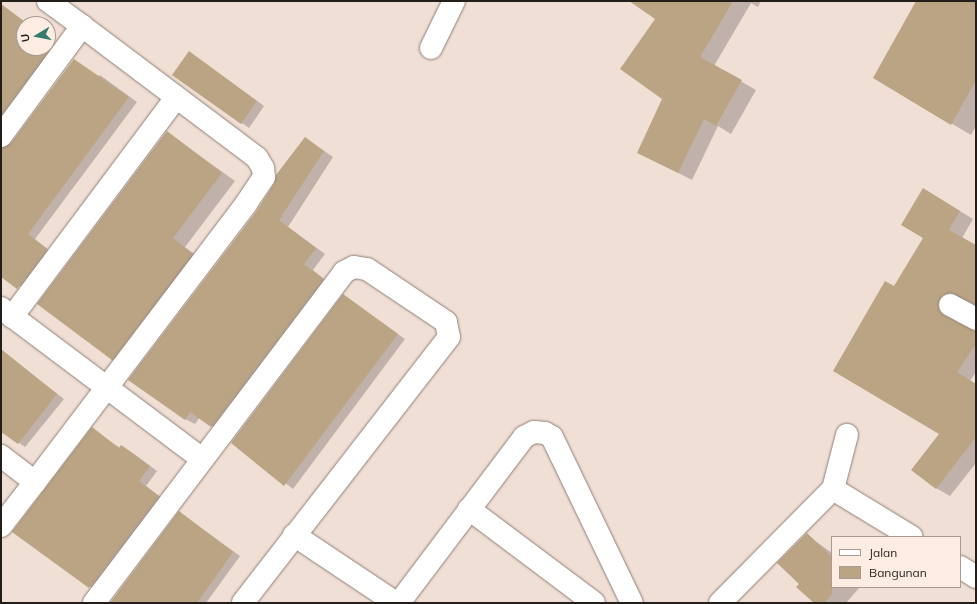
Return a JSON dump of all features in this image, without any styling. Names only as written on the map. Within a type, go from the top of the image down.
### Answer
[{"type":"street","points":[[1,526],[108,388],[246,204],[264,176],[263,168],[257,158],[48,1]]},
{"type":"street","points":[[431,48],[454,1]]},
{"type":"street","points":[[1,136],[82,26]]},
{"type":"street","points":[[176,98],[6,312],[201,458]]},
{"type":"street","points":[[94,603],[201,458],[344,272],[354,267],[367,269],[446,322],[449,337],[294,535],[243,603]]},
{"type":"street","points":[[950,305],[976,319]]},
{"type":"street","points":[[294,535],[398,603],[524,437],[534,432],[545,433],[552,437],[632,603]]},
{"type":"street","points":[[720,603],[833,489],[847,435]]},
{"type":"street","points":[[1,456],[35,482]]},
{"type":"street","points":[[833,489],[910,536]]},
{"type":"street","points":[[469,509],[594,603]]},
{"type":"street","points":[[961,568],[976,577]]},
{"type":"building","points":[[629,1],[733,1],[700,57],[742,80],[716,126],[704,119],[678,173],[637,153],[662,99],[620,69],[655,19]]},
{"type":"building","points":[[916,1],[976,1],[976,80],[951,125],[873,78]]},
{"type":"building","points":[[1,4],[17,16],[16,56],[44,56],[1,115]]},
{"type":"building","points":[[189,51],[257,101],[241,124],[172,75]]},
{"type":"building","points":[[74,59],[129,97],[28,234],[47,249],[17,289],[1,277],[1,148],[11,143]]},
{"type":"building","points":[[167,131],[222,173],[173,238],[193,254],[112,360],[37,304]]},
{"type":"building","points":[[305,137],[324,151],[279,220],[316,248],[304,264],[323,279],[211,427],[190,412],[185,420],[128,380],[256,212],[274,184],[276,175]]},
{"type":"building","points":[[923,188],[960,211],[949,230],[976,245],[976,305],[950,293],[943,295],[938,305],[944,316],[976,331],[976,344],[957,372],[976,384],[976,437],[936,489],[911,470],[939,434],[833,371],[885,281],[894,286],[923,238],[901,225]]},
{"type":"building","points":[[343,294],[398,334],[284,486],[231,443]]},
{"type":"building","points":[[1,349],[57,394],[18,444],[1,432]]},
{"type":"building","points":[[92,427],[119,448],[121,445],[150,466],[139,481],[159,496],[89,588],[12,532]]},
{"type":"building","points":[[179,511],[233,552],[197,603],[110,603]]},
{"type":"building","points":[[807,533],[831,556],[832,594],[824,603],[814,603],[796,587],[799,584],[777,563]]}]
